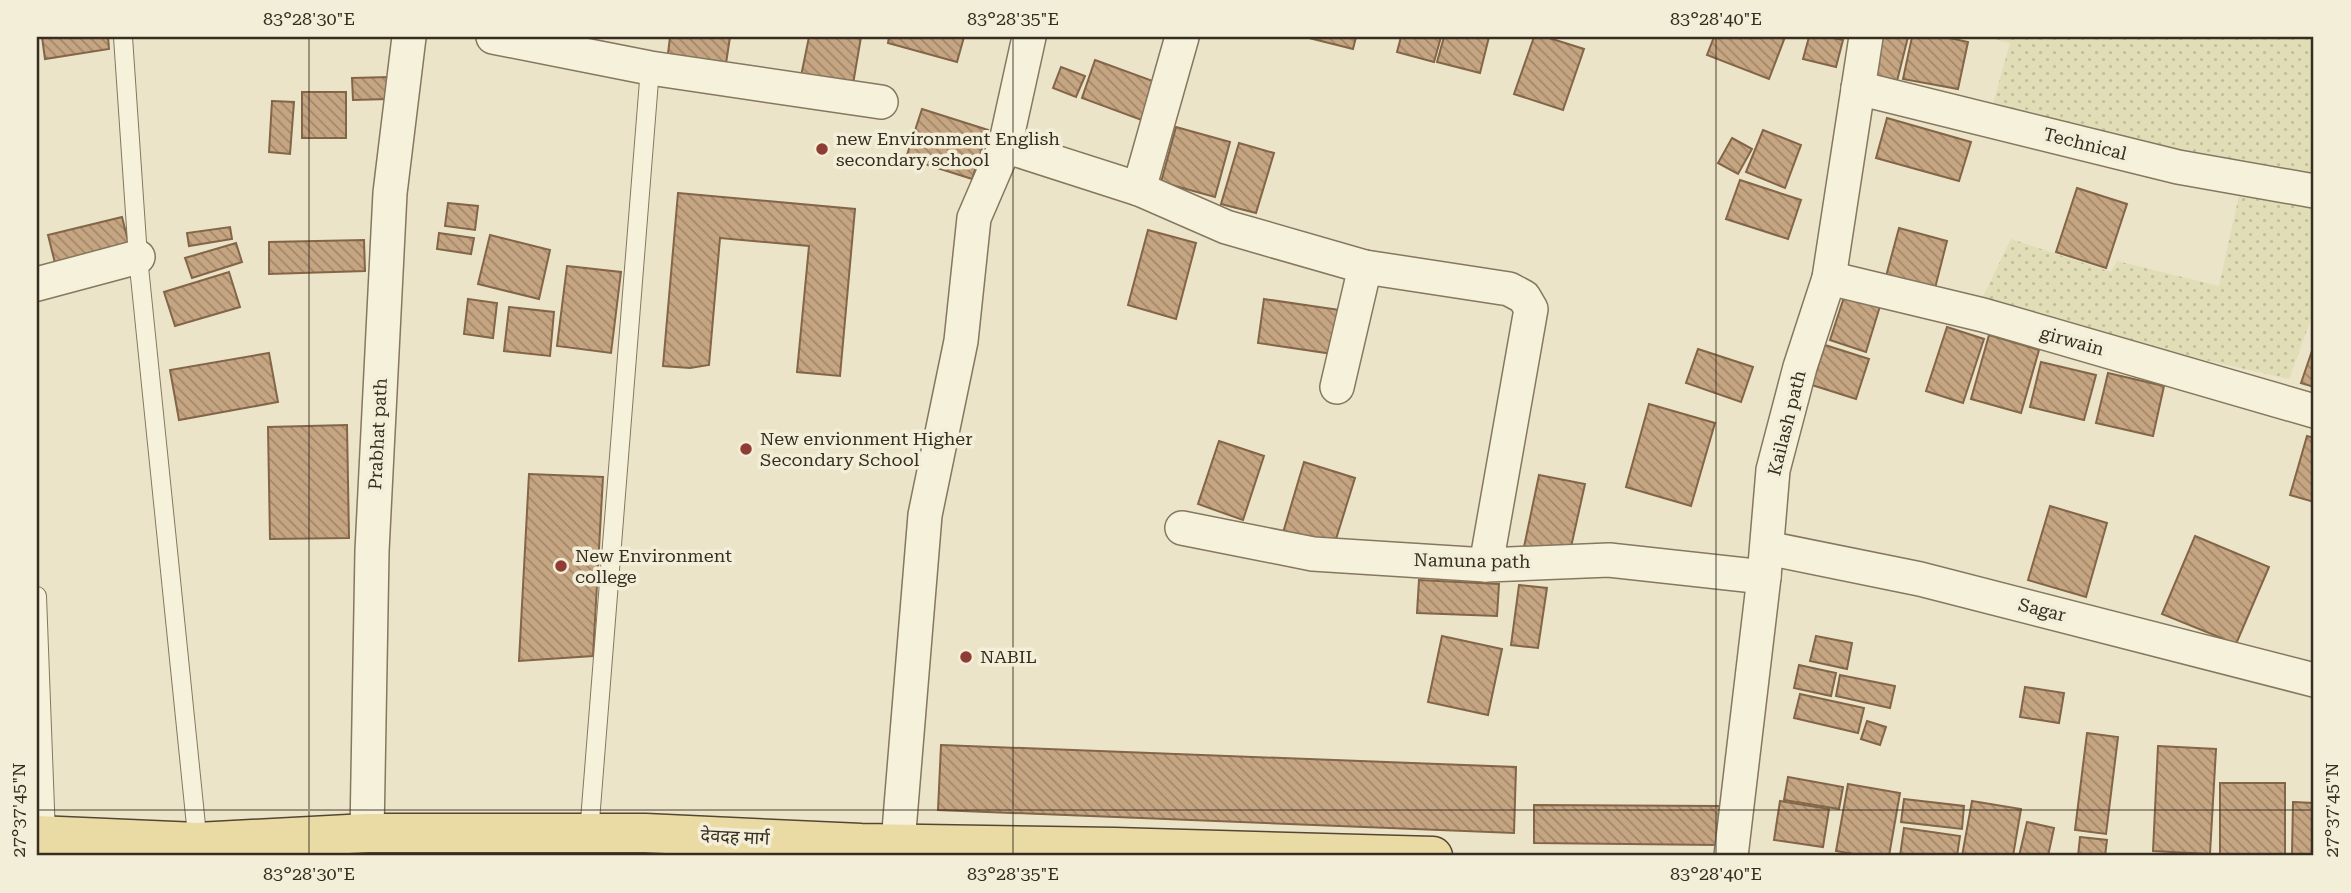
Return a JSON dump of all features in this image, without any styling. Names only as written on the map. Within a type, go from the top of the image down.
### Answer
[{"type":"main road","name":"देवदह मार्ग","points":[[41,835],[198,849],[367,833],[455,844],[589,833],[645,839],[874,848],[1433,856]]},
{"type":"street","name":"Prabhat path","points":[[367,833],[372,551],[390,193],[409,37]]},
{"type":"street","points":[[493,37],[650,68],[881,102]]},
{"type":"street","points":[[874,848],[925,515],[961,341],[974,218],[1005,146],[1029,37]]},
{"type":"street","points":[[1139,189],[1182,37]]},
{"type":"street","name":"Kailash path","points":[[1731,856],[1773,470],[1800,368],[1829,278],[1866,37]]},
{"type":"street","name":"Technical","points":[[1858,88],[2178,167],[2314,191]]},
{"type":"street","points":[[1005,146],[1139,189],[1226,227],[1365,267],[1508,289],[1524,298],[1531,309],[1486,565]]},
{"type":"street","points":[[37,284],[138,257]]},
{"type":"street","points":[[1337,387],[1365,267]]},
{"type":"street","name":"girwain","points":[[1829,278],[1983,314],[2314,411]]},
{"type":"street","name":"Namuna path","points":[[1182,528],[1312,554],[1486,565],[1609,560],[1765,562]]},
{"type":"street","name":"Sagar","points":[[1765,562],[1933,582],[2314,680]]},
{"type":"lane","points":[[123,37],[138,257],[198,849]]},
{"type":"lane","points":[[589,833],[650,68]]},
{"type":"lane","points":[[37,596],[41,835]]},
{"type":"shaded area","points":[[1984,37],[2314,37],[2314,177],[1989,118],[2010,43]]},
{"type":"shaded area","points":[[2240,191],[2314,201],[2314,311],[2289,379],[1980,303],[2011,239],[2111,272],[2117,261],[2219,286]]},
{"type":"building","points":[[42,37],[108,37],[109,49],[45,59]]},
{"type":"building","points":[[670,37],[730,37],[725,70],[667,62]]},
{"type":"building","points":[[809,37],[861,37],[852,90],[800,81]]},
{"type":"building","points":[[889,37],[964,37],[957,62],[888,43]]},
{"type":"building","points":[[1305,37],[1356,37],[1353,49]]},
{"type":"building","points":[[1401,37],[1441,37],[1434,62],[1397,52]]},
{"type":"building","points":[[1444,37],[1489,37],[1480,73],[1437,62]]},
{"type":"building","points":[[1534,37],[1546,37],[1584,49],[1563,110],[1514,94]]},
{"type":"building","points":[[1714,37],[1785,37],[1769,79],[1707,55]]},
{"type":"building","points":[[1809,37],[1843,40],[1836,67],[1803,59]]},
{"type":"building","points":[[1876,37],[1908,37],[1895,89],[1865,81]]},
{"type":"building","points":[[1912,37],[1945,37],[1968,42],[1958,89],[1903,79]]},
{"type":"building","points":[[1095,60],[1161,84],[1147,122],[1082,98]]},
{"type":"building","points":[[1061,67],[1085,76],[1076,97],[1053,88]]},
{"type":"building","points":[[389,77],[389,99],[353,100],[352,78]]},
{"type":"building","points":[[302,92],[346,92],[346,138],[302,138]]},
{"type":"building","points":[[272,101],[294,102],[290,154],[269,152]]},
{"type":"building","points":[[922,109],[988,130],[972,179],[906,158]]},
{"type":"building","points":[[1887,118],[1971,142],[1959,181],[1876,158]]},
{"type":"building","points":[[1176,127],[1230,142],[1215,197],[1161,182]]},
{"type":"building","points":[[1763,130],[1801,145],[1785,188],[1746,172]]},
{"type":"building","points":[[1732,138],[1752,149],[1738,174],[1718,163]]},
{"type":"building","points":[[1239,143],[1274,153],[1256,213],[1221,204]]},
{"type":"building","points":[[1740,180],[1801,200],[1788,239],[1726,219]]},
{"type":"building","points":[[2077,188],[2127,204],[2106,268],[2056,252]]},
{"type":"building","points":[[678,193],[855,209],[840,376],[797,372],[809,246],[720,238],[709,365],[690,368],[663,366]]},
{"type":"building","points":[[448,203],[478,206],[475,230],[445,226]]},
{"type":"building","points":[[122,217],[132,257],[58,275],[48,235]]},
{"type":"building","points":[[230,227],[232,239],[189,246],[187,233]]},
{"type":"building","points":[[1899,228],[1947,241],[1934,292],[1885,280]]},
{"type":"building","points":[[1148,230],[1196,243],[1176,319],[1128,305]]},
{"type":"building","points":[[439,233],[474,238],[471,254],[437,249]]},
{"type":"building","points":[[490,235],[550,250],[539,299],[478,284]]},
{"type":"building","points":[[364,240],[365,271],[269,274],[269,242]]},
{"type":"building","points":[[236,243],[242,262],[192,278],[185,258]]},
{"type":"building","points":[[567,266],[621,272],[611,353],[557,346]]},
{"type":"building","points":[[229,272],[240,307],[175,326],[164,292]]},
{"type":"building","points":[[1846,291],[1881,303],[1866,352],[1830,340]]},
{"type":"building","points":[[468,299],[497,303],[493,338],[464,334]]},
{"type":"building","points":[[1264,299],[1340,310],[1333,354],[1258,343]]},
{"type":"building","points":[[509,307],[554,312],[550,356],[504,351]]},
{"type":"building","points":[[1947,327],[1984,339],[1963,403],[1926,391]]},
{"type":"building","points":[[1989,335],[2039,350],[2021,413],[1971,399]]},
{"type":"building","points":[[1825,345],[1869,359],[1856,399],[1812,385]]},
{"type":"building","points":[[2314,345],[2314,387],[2301,383]]},
{"type":"building","points":[[1698,349],[1753,367],[1741,402],[1686,383]]},
{"type":"building","points":[[269,353],[278,402],[179,420],[170,370]]},
{"type":"building","points":[[2041,362],[2096,375],[2084,420],[2030,407]]},
{"type":"building","points":[[2108,373],[2164,386],[2153,436],[2096,423]]},
{"type":"building","points":[[1649,404],[1715,423],[1691,506],[1626,487]]},
{"type":"building","points":[[347,425],[349,538],[270,539],[268,427]]},
{"type":"building","points":[[2307,436],[2314,438],[2314,502],[2290,495]]},
{"type":"building","points":[[1219,441],[1264,456],[1243,520],[1198,504]]},
{"type":"building","points":[[1304,462],[1355,478],[1332,552],[1282,536]]},
{"type":"building","name":"New Environment college","points":[[529,474],[603,477],[593,656],[519,661]]},
{"type":"building","points":[[1539,475],[1585,484],[1569,556],[1524,547]]},
{"type":"building","points":[[2050,506],[2107,523],[2086,597],[2028,580]]},
{"type":"building","points":[[2195,536],[2269,567],[2236,644],[2162,614]]},
{"type":"building","points":[[1419,580],[1499,584],[1497,616],[1417,613]]},
{"type":"building","points":[[1519,585],[1547,588],[1538,648],[1511,645]]},
{"type":"building","points":[[1442,636],[1502,649],[1488,715],[1428,702]]},
{"type":"building","points":[[1816,636],[1852,643],[1847,669],[1810,661]]},
{"type":"building","points":[[1799,665],[1836,673],[1831,696],[1794,688]]},
{"type":"building","points":[[1840,675],[1895,686],[1890,708],[1836,696]]},
{"type":"building","points":[[2025,687],[2064,693],[2059,723],[2020,717]]},
{"type":"building","points":[[1800,694],[1864,708],[1858,733],[1794,718]]},
{"type":"building","points":[[1867,721],[1886,727],[1880,745],[1861,739]]},
{"type":"building","points":[[2087,733],[2118,737],[2106,834],[2075,830]]},
{"type":"building","points":[[941,745],[1516,767],[1514,833],[938,810]]},
{"type":"building","points":[[2158,746],[2216,749],[2210,854],[2153,851]]},
{"type":"building","points":[[1788,777],[1843,787],[1839,809],[1784,800]]},
{"type":"building","points":[[2220,783],[2285,783],[2285,856],[2220,856]]},
{"type":"building","points":[[1848,784],[1900,793],[1889,856],[1865,856],[1836,851]]},
{"type":"building","points":[[1904,799],[1964,806],[1962,829],[1901,822]]},
{"type":"building","points":[[1780,801],[1829,809],[1823,847],[1774,840]]},
{"type":"building","points":[[1972,801],[2021,809],[2013,856],[1962,856]]},
{"type":"building","points":[[2293,802],[2314,803],[2314,855],[2292,854]]},
{"type":"building","points":[[1534,805],[1720,806],[1719,845],[1534,843]]},
{"type":"building","points":[[2027,822],[2054,828],[2048,856],[2019,856]]},
{"type":"building","points":[[1904,828],[1960,836],[1957,856],[1900,856]]},
{"type":"building","points":[[2080,837],[2107,840],[2105,856],[2078,856]]},
{"type":"place","name":"new Environment English secondary school","points":[[822,149]]},
{"type":"place","name":"New envionment Higher Secondary School","points":[[746,449]]},
{"type":"place","name":"New Environment college","points":[[561,566]]},
{"type":"place","name":"NABIL","points":[[966,657]]}]
